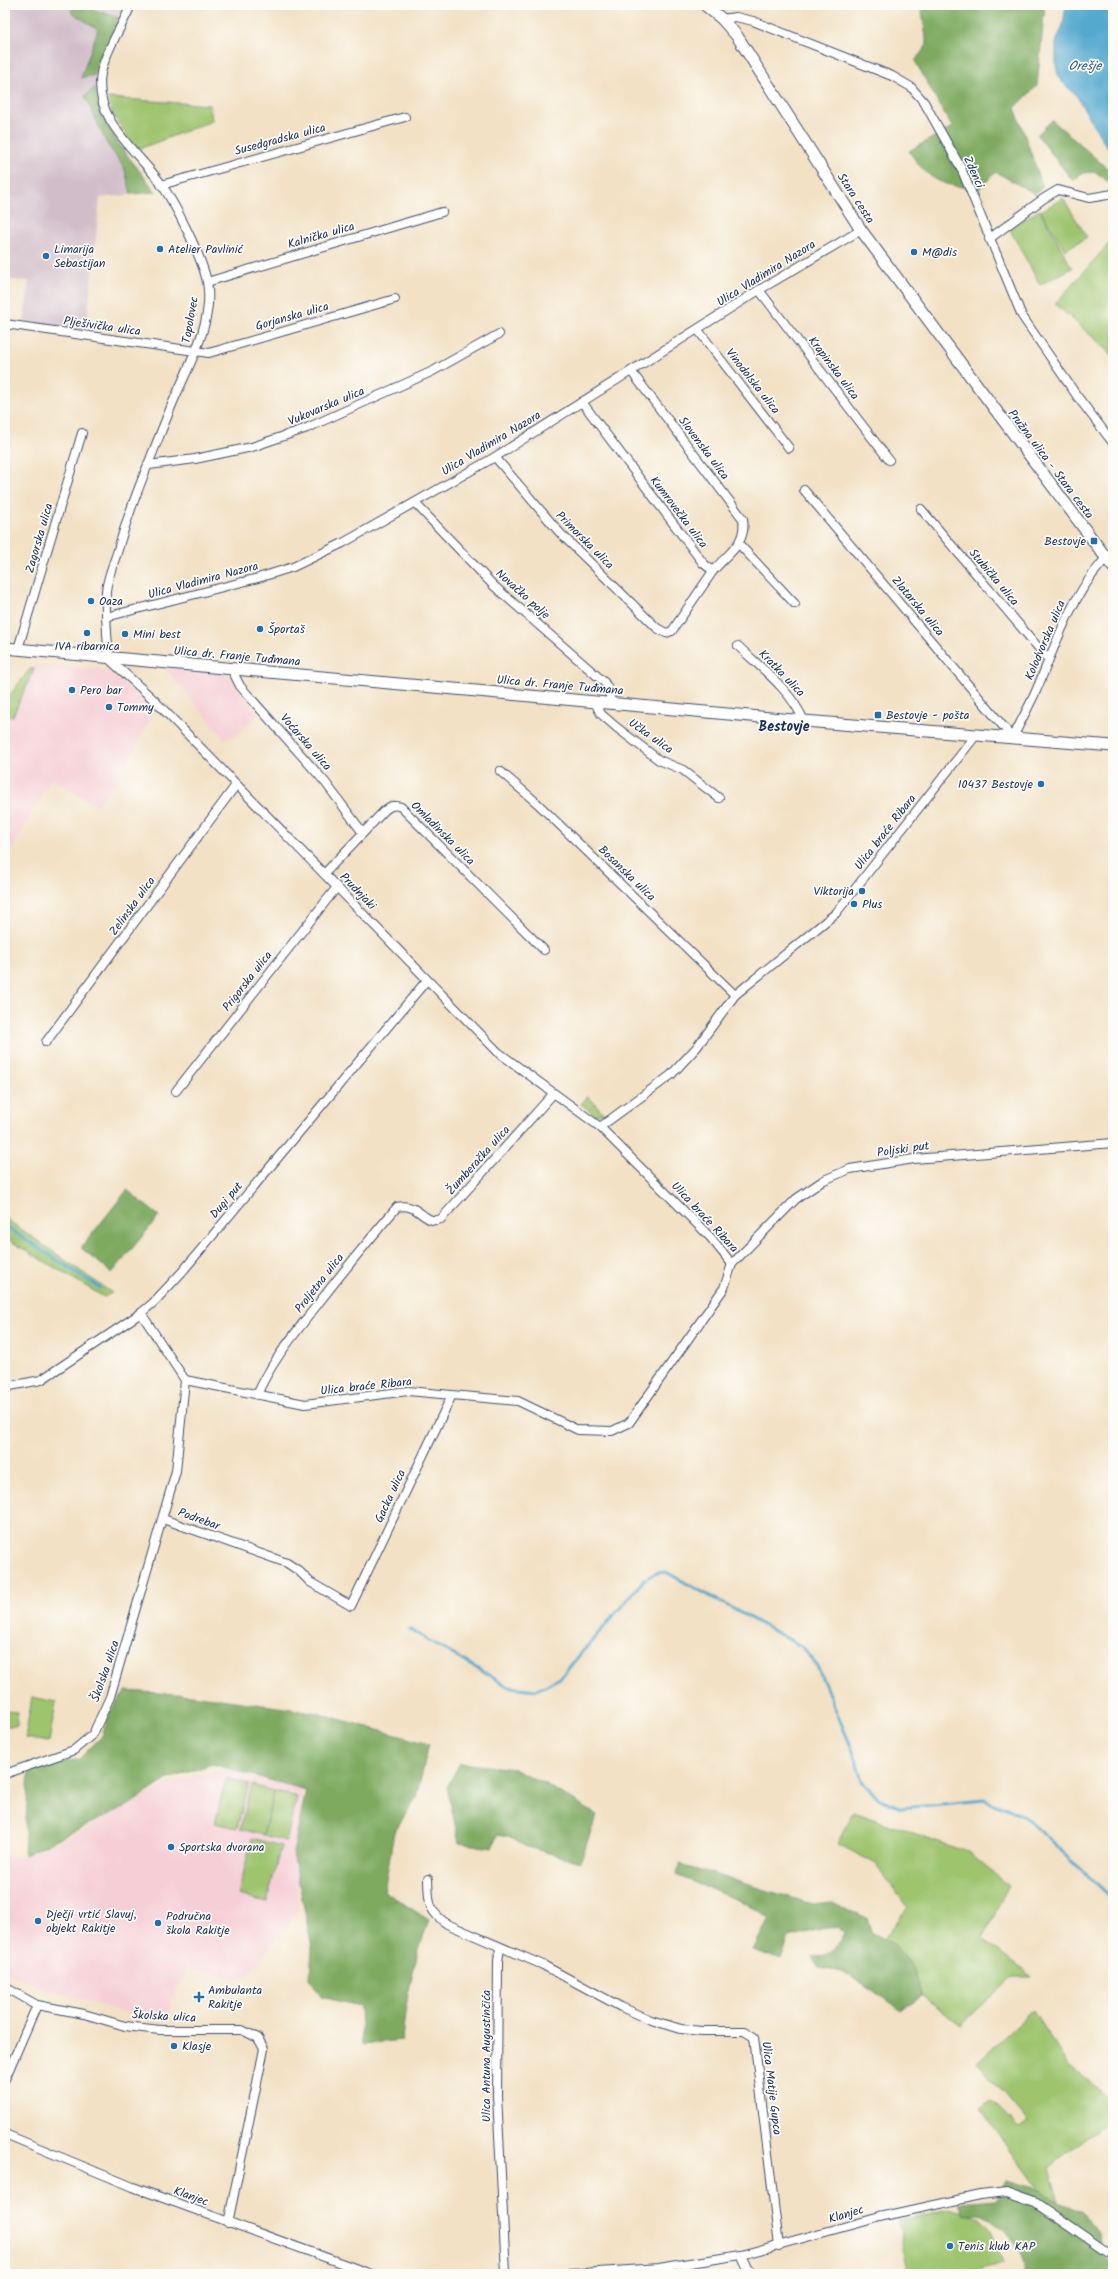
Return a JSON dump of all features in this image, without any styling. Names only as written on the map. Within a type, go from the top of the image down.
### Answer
[{"type":"main road","name":"Stara cesta","points":[[705,5],[722,19],[736,36],[861,230],[990,404]]},
{"type":"main road","name":"Pružna ulica - Stara cesta","points":[[990,404],[1110,554]]},
{"type":"main road","points":[[1110,554],[1113,567]]},
{"type":"main road","name":"Ulica dr. Franje Tuđmana","points":[[5,648],[804,721],[1113,746]]},
{"type":"street","name":"Topolovec","points":[[109,658],[106,617],[106,589],[124,526],[172,405],[196,352],[202,332],[207,304],[207,282],[192,243],[161,185],[119,133],[107,115],[101,88],[101,74],[105,60],[131,5]]},
{"type":"street","name":"Zdenci","points":[[722,19],[736,18],[753,21],[892,76],[911,87],[924,102],[960,168],[1022,316],[1077,396],[1113,443]]},
{"type":"street","name":"Susedgradska ulica","points":[[161,185],[405,117]]},
{"type":"street","points":[[989,239],[1043,198],[1058,190],[1089,198],[1113,194]]},
{"type":"street","name":"Kalnička ulica","points":[[207,282],[442,212]]},
{"type":"street","name":"Ulica Vladimira Nazora","points":[[106,617],[258,578],[293,567],[343,542],[495,457],[759,290],[861,230]]},
{"type":"street","name":"Krapinska ulica","points":[[759,290],[889,460]]},
{"type":"street","name":"Gorjanska ulica","points":[[196,352],[209,353],[395,299]]},
{"type":"street","name":"Plješivička ulica","points":[[5,324],[196,352]]},
{"type":"street","name":"Vinodolska ulica","points":[[698,330],[789,448]]},
{"type":"street","name":"Vukovarska ulica","points":[[149,464],[195,459],[252,447],[307,428],[433,372],[499,334]]},
{"type":"street","name":"Slovenska ulica","points":[[630,371],[743,519],[744,528],[739,544]]},
{"type":"street","name":"Kumrovečka ulica","points":[[582,402],[703,563],[713,571]]},
{"type":"street","name":"Zagorska ulica","points":[[18,650],[82,433]]},
{"type":"street","name":"Primorska ulica","points":[[495,457],[560,534],[657,628],[666,633],[672,631],[713,571]]},
{"type":"street","name":"Zlatarska ulica","points":[[804,490],[1013,738]]},
{"type":"street","name":"Novačko polje","points":[[415,503],[494,586],[604,682],[609,690],[611,703]]},
{"type":"street","name":"Stubička ulica","points":[[921,509],[1048,659]]},
{"type":"street","points":[[713,571],[739,544],[795,604]]},
{"type":"street","name":"Kolodvorska ulica","points":[[1013,738],[1036,692],[1048,659],[1075,600],[1110,554]]},
{"type":"street","name":"Kratka ulica","points":[[738,646],[783,688],[797,705],[804,721]]},
{"type":"street","name":"Prudnjaki","points":[[109,658],[154,700],[498,1052],[553,1094],[600,1127]]},
{"type":"street","name":"Voćarska ulica","points":[[231,668],[240,686],[325,782],[363,833]]},
{"type":"street","name":"Učka ulica","points":[[594,701],[601,714],[659,760],[684,770],[719,798]]},
{"type":"street","name":"Ulica braće Ribara","points":[[185,1380],[305,1404],[408,1392],[450,1397],[518,1401],[578,1430],[612,1431],[630,1424],[724,1288],[732,1264],[711,1238],[600,1127],[671,1075],[697,1047],[735,995],[836,913],[977,734]]},
{"type":"street","name":"Bosanska ulica","points":[[500,771],[537,802],[735,995]]},
{"type":"street","name":"Zelinska ulica","points":[[46,1042],[236,785]]},
{"type":"street","name":"Omladinska ulica","points":[[324,874],[390,806],[401,807],[544,950]]},
{"type":"street","name":"Prigorska ulica","points":[[176,1091],[337,887]]},
{"type":"street","name":"Dugi put","points":[[5,1388],[41,1380],[141,1313],[153,1303],[182,1272],[427,980]]},
{"type":"street","name":"Žumberačka ulica","points":[[415,1208],[429,1220],[436,1221],[441,1218],[553,1094]]},
{"type":"street","name":"Poljski put","points":[[732,1264],[796,1199],[824,1180],[850,1169],[914,1159],[1113,1143]]},
{"type":"street","name":"Proljetna ulica","points":[[257,1395],[265,1376],[283,1348],[362,1247],[397,1207],[406,1205],[415,1208]]},
{"type":"street","points":[[141,1313],[185,1380]]},
{"type":"street","name":"Podrebar","points":[[185,1380],[176,1471],[164,1519],[287,1563],[299,1571],[310,1582],[351,1606]]},
{"type":"street","name":"Gacka ulica","points":[[351,1606],[450,1397]]},
{"type":"street","name":"Školska ulica","points":[[5,1774],[74,1750],[93,1734],[110,1697],[164,1519]]},
{"type":"street","points":[[428,1879],[429,1904],[435,1916],[447,1924],[500,1948]]},
{"type":"street","name":"Ulica Matije Gupca","points":[[500,1948],[543,1965],[621,2007],[651,2020],[681,2028],[702,2031],[744,2031],[754,2037],[779,2246]]},
{"type":"street","name":"Ulica Antuna Augustinčića","points":[[500,1948],[498,1961],[497,2095],[506,2274]]},
{"type":"street","name":"Školska ulica","points":[[5,1987],[38,2005],[84,2014],[125,2026],[160,2030],[242,2030],[258,2038],[264,2049],[228,2223]]},
{"type":"street","points":[[5,2079],[38,2005]]},
{"type":"street","name":"Klanjec","points":[[5,2134],[133,2187],[371,2274]]},
{"type":"street","name":"Klanjec","points":[[568,2274],[659,2268],[741,2255],[779,2246],[880,2217],[980,2194],[1007,2192],[1034,2202],[1113,2256]]},
{"type":"street","points":[[741,2255],[747,2268],[753,2274]]},
{"type":"shaded area","name":"Limarija Sebastijan","points":[[5,5],[125,5],[101,56],[95,75],[97,102],[103,119],[115,138],[156,192],[100,198],[86,330],[24,321],[29,281],[5,280]]},
{"type":"shaded area","points":[[36,664],[108,670],[155,710],[118,780],[97,806],[51,778],[5,862],[5,712],[12,717]]},
{"type":"shaded area","points":[[164,667],[226,673],[258,713],[239,734],[225,739]]},
{"type":"shaded area","points":[[220,1770],[302,1775],[297,1913],[245,1979],[186,1969],[172,2000],[169,2016],[119,2011],[41,1987],[5,1972],[5,1856],[22,1857],[78,1833],[172,1782]]},
{"type":"green space","points":[[74,5],[81,5],[119,18],[101,56],[95,75],[81,78],[98,29],[71,12]]},
{"type":"green space","points":[[921,5],[1045,5],[1037,86],[1015,108],[1043,187],[1035,194],[996,172],[980,188],[957,186],[938,181],[923,170],[909,151],[952,127],[915,61],[927,45]]},
{"type":"green space","points":[[95,87],[98,102],[110,130],[118,143],[156,192],[131,194],[124,167],[107,144],[85,96]]},
{"type":"green space","points":[[108,98],[210,105],[212,121],[136,150],[112,113]]},
{"type":"green space","points":[[1052,120],[1108,169],[1113,168],[1113,186],[1096,172],[1082,173],[1073,181],[1037,135]]},
{"type":"green space","points":[[1063,198],[1087,237],[1065,250],[1041,211]]},
{"type":"green space","points":[[1040,210],[1072,268],[1040,285],[1009,228]]},
{"type":"green space","points":[[1113,239],[1113,355],[1055,304]]},
{"type":"green space","points":[[30,669],[34,669],[12,718],[5,712],[5,701]]},
{"type":"green space","points":[[588,1096],[604,1114],[595,1115],[581,1104]]},
{"type":"green space","points":[[127,1190],[159,1216],[112,1273],[81,1248]]},
{"type":"green space","points":[[5,1218],[112,1293],[104,1297],[7,1239],[5,1246]]},
{"type":"green space","points":[[126,1691],[192,1695],[313,1712],[429,1744],[416,1798],[394,1832],[384,1891],[429,1920],[411,1979],[402,2040],[362,2044],[360,2006],[321,1997],[310,1978],[312,1948],[293,1853],[306,1790],[212,1764],[166,1780],[129,1805],[24,1855],[29,1769],[79,1759],[102,1736],[111,1710]]},
{"type":"green space","points":[[32,1697],[56,1702],[49,1742],[25,1738]]},
{"type":"green space","points":[[5,1711],[17,1712],[17,1726],[5,1726]]},
{"type":"green space","points":[[460,1763],[515,1769],[547,1785],[597,1815],[580,1862],[528,1847],[509,1837],[497,1835],[492,1848],[459,1843],[447,1787]]},
{"type":"green space","points":[[226,1778],[249,1784],[237,1828],[215,1823]]},
{"type":"green space","points":[[252,1785],[274,1791],[263,1835],[240,1829]]},
{"type":"green space","points":[[275,1791],[297,1797],[286,1841],[263,1835]]},
{"type":"green space","points":[[853,1812],[968,1852],[1009,1886],[982,1938],[1032,1977],[1012,1977],[961,2025],[922,1996],[910,1964],[894,1944],[884,1939],[907,1907],[876,1864],[838,1844]]},
{"type":"green space","points":[[252,1838],[281,1846],[267,1902],[238,1895]]},
{"type":"green space","points":[[681,1864],[812,1904],[832,1902],[867,1919],[871,1932],[894,1944],[910,1964],[922,1996],[901,2011],[852,1977],[830,1969],[818,1967],[812,1958],[824,1955],[836,1947],[845,1932],[837,1926],[789,1938],[781,1960],[753,1950],[769,1918],[749,1905],[676,1875]]},
{"type":"green space","points":[[1033,2010],[1067,2064],[1113,2100],[1113,2116],[1049,2168],[1059,2202],[1038,2189],[980,2108],[991,2100],[1019,2128],[1028,2122],[977,2062]]},
{"type":"green space","points":[[1007,2180],[1038,2189],[1059,2202],[1082,2212],[1098,2232],[1103,2255],[1113,2261],[1113,2274],[1024,2274],[1022,2256],[1006,2232],[991,2219],[981,2214],[964,2216],[959,2203],[996,2200]]},
{"type":"green space","name":"Tenis klub KAP","points":[[950,2209],[980,2218],[991,2229],[1003,2263],[964,2274],[910,2274],[898,2221]]},
{"type":"water","name":"Orešje","points":[[1066,5],[1113,5],[1113,152],[1106,146],[1076,95],[1059,79],[1056,66],[1056,42],[1063,25]]},
{"type":"waterway","points":[[5,1226],[100,1288]]},
{"type":"waterway","points":[[409,1629],[509,1687],[537,1690],[560,1678],[644,1580],[656,1573],[666,1572],[801,1646],[817,1666],[855,1756],[862,1782],[880,1799],[901,1808],[984,1800],[1024,1816],[1113,1899]]},
{"type":"place","name":"Atelier Pavlinić","points":[[160,249]]},
{"type":"place","name":"M@dis","points":[[914,252]]},
{"type":"place","name":"Limarija Sebastijan","points":[[46,256]]},
{"type":"place","name":"Bestovje","points":[[1094,541]]},
{"type":"place","name":"Oaza","points":[[91,601]]},
{"type":"place","name":"Športaš","points":[[260,629]]},
{"type":"place","name":"IVA ribarnica","points":[[87,633]]},
{"type":"place","name":"Mini best","points":[[125,634]]},
{"type":"place","name":"Pero bar","points":[[72,690]]},
{"type":"place","name":"Tommy","points":[[109,707]]},
{"type":"place","name":"Bestovje - pošta","points":[[878,715]]},
{"type":"place","name":"10437 Bestovje","points":[[1041,784]]},
{"type":"place","name":"Viktorija","points":[[862,891]]},
{"type":"place","name":"Plus","points":[[854,904]]},
{"type":"place","name":"Sportska dvorana","points":[[171,1847]]},
{"type":"place","name":"Dječji vrtić Slavuj, objekt Rakitje","points":[[38,1921]]},
{"type":"place","name":"Područna škola Rakitje","points":[[158,1923]]},
{"type":"place","name":"Ambulanta Rakitje","points":[[199,1997]]},
{"type":"place","name":"Klasje","points":[[174,2046]]},
{"type":"place","name":"Tenis klub KAP","points":[[950,2246]]},
{"type":"district","name":"Bestovje","points":[[784,726]]}]
